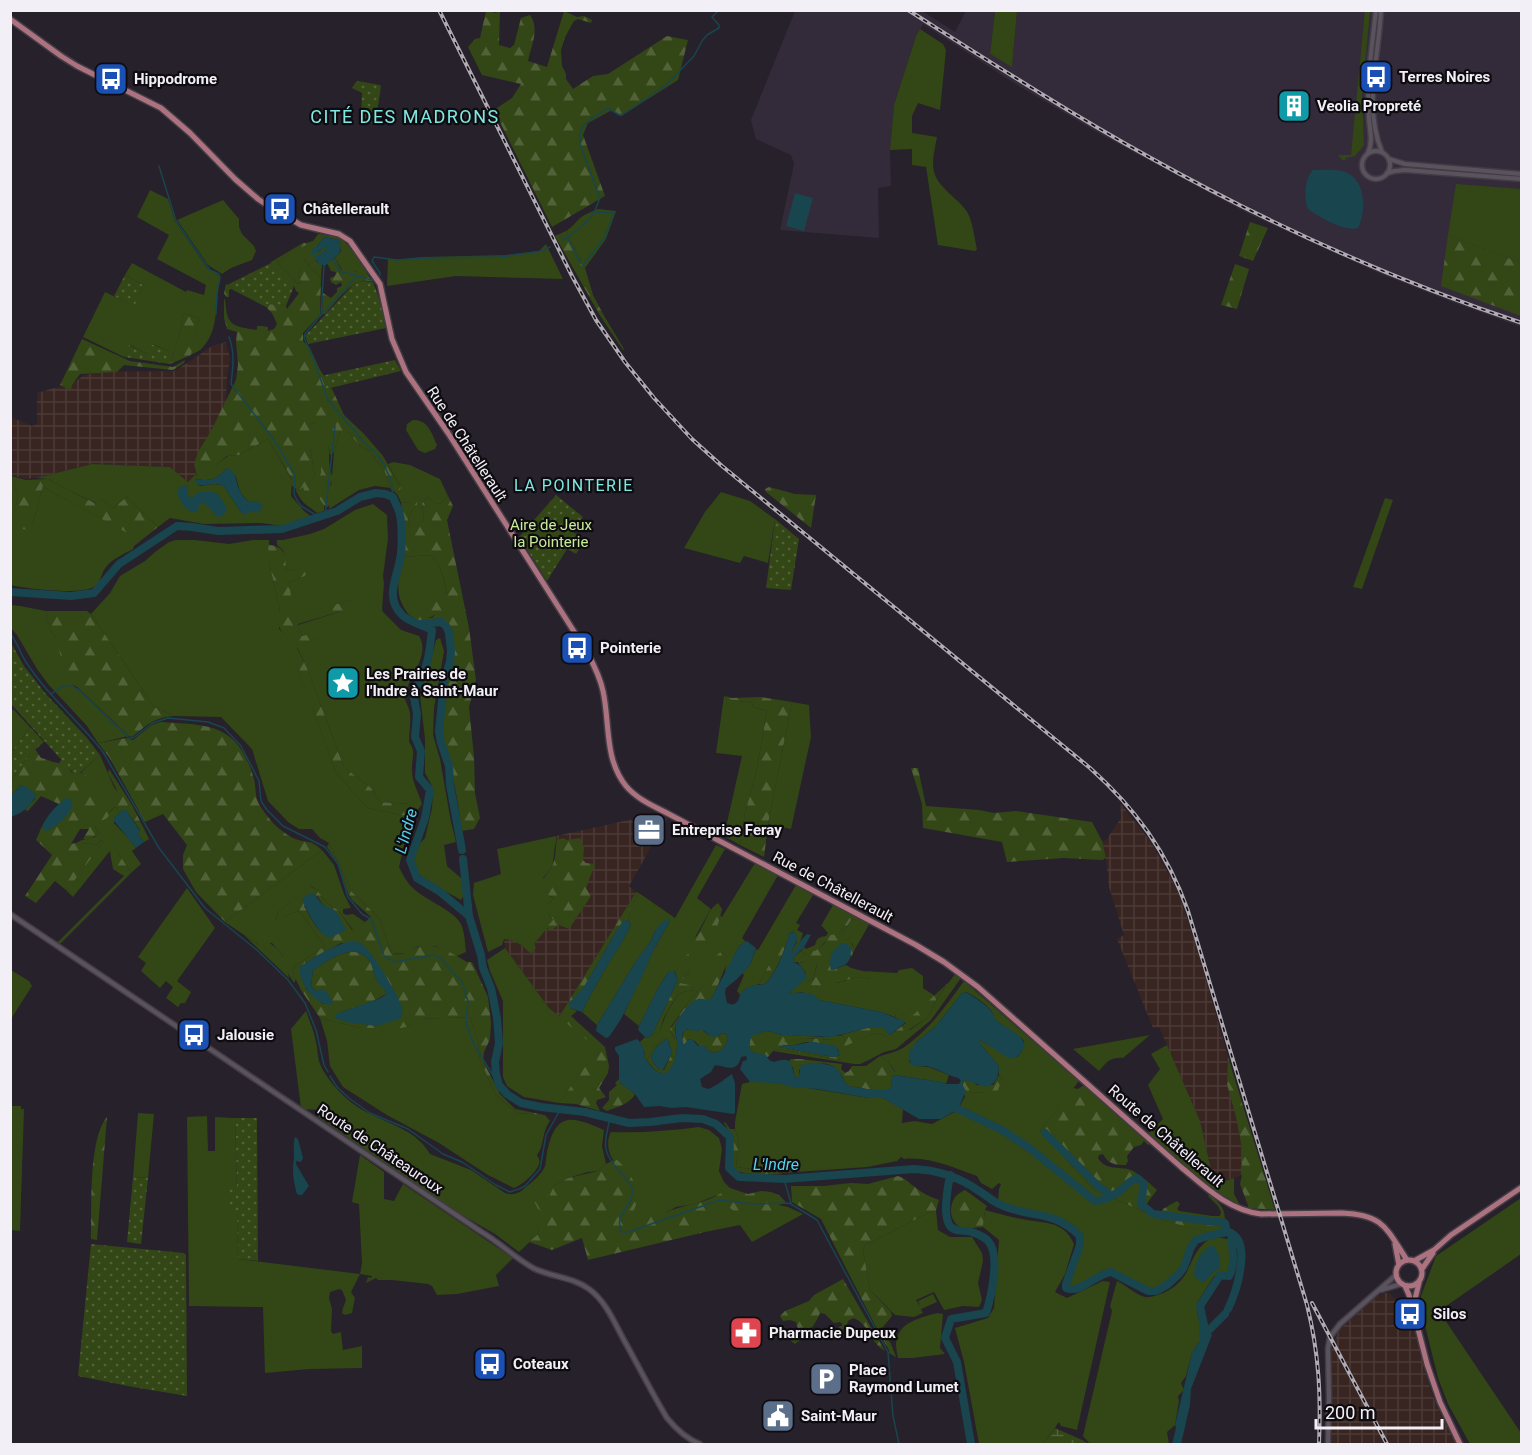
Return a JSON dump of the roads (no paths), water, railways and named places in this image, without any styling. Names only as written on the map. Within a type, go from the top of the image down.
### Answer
[{"type":"main road","name":"Rue de Châtellerault","points":[[10,19],[76,66],[161,108],[190,133],[235,179],[270,207],[301,225],[339,234],[355,248],[380,284],[393,339],[406,372],[448,434],[596,669],[603,691],[613,759],[620,777],[632,791],[665,812],[916,945],[954,969]]},
{"type":"main road","name":"Route de Châtellerault","points":[[954,969],[995,1002],[1215,1195],[1228,1203],[1261,1214],[1332,1212],[1364,1215],[1379,1221],[1391,1233],[1410,1260]]},
{"type":"main road","points":[[1416,1317],[1414,1299],[1422,1276],[1422,1269],[1434,1250],[1451,1234],[1521,1187]]},
{"type":"main road","points":[[1395,1239],[1399,1265],[1396,1275],[1409,1295],[1434,1389],[1460,1444]]},
{"type":"main road","points":[[1399,1265],[1434,1250]]},
{"type":"main road","points":[[1410,1260],[1422,1269]]},
{"type":"main road","points":[[1403,1285],[1413,1286],[1419,1283]]},
{"type":"street","points":[[1376,10],[1368,91],[1371,138],[1370,148],[1361,165],[1365,174],[1379,178],[1387,173],[1405,170],[1521,179]]},
{"type":"street","points":[[1381,10],[1373,104],[1376,138],[1382,152],[1389,159],[1405,164],[1521,174]]},
{"type":"street","points":[[1368,153],[1382,152]]},
{"type":"street","points":[[1387,173],[1389,159]]},
{"type":"street","name":"Route de Châteauroux","points":[[10,914],[496,1240],[535,1269],[578,1282],[588,1288],[597,1296],[613,1320],[667,1418],[691,1441],[700,1444]]},
{"type":"street","points":[[1328,1444],[1328,1341],[1340,1324],[1396,1275]]},
{"type":"street","points":[[1378,1291],[1403,1285]]},
{"type":"water","points":[[1313,170],[1342,171],[1350,174],[1356,180],[1360,187],[1363,204],[1358,228],[1339,226],[1308,209],[1306,188]]},
{"type":"water","points":[[795,193],[813,198],[804,231],[786,226]]},
{"type":"water","points":[[324,237],[339,240],[340,246],[338,255],[325,266],[319,264],[314,257],[325,251],[327,246],[312,255],[312,250]]},
{"type":"water","points":[[227,468],[234,474],[245,498],[263,506],[257,513],[251,511],[245,515],[241,512],[223,485],[200,485],[194,479],[212,479]]},
{"type":"water","points":[[188,486],[187,495],[192,498],[199,492],[213,492],[219,495],[227,509],[225,513],[220,517],[216,516],[207,505],[201,503],[198,511],[187,509],[177,491]]},
{"type":"water","points":[[21,785],[36,795],[26,809],[11,817],[11,796]]},
{"type":"water","points":[[66,798],[70,799],[73,805],[71,809],[62,821],[46,831],[42,826],[44,822],[52,810]]},
{"type":"water","points":[[126,810],[140,831],[138,834],[144,842],[136,848],[114,821],[114,818]]},
{"type":"water","points":[[311,893],[324,906],[337,913],[346,930],[330,937],[321,932],[302,900]]},
{"type":"water","points":[[668,919],[670,921],[621,1019],[606,1038],[596,1031],[597,1025],[636,961],[651,941],[655,931],[661,923]]},
{"type":"water","points":[[628,920],[631,924],[626,935],[582,1012],[570,1008],[569,1003],[584,987],[617,930],[623,921]]},
{"type":"water","points":[[790,932],[795,933],[798,938],[793,953],[807,934],[811,935],[794,957],[793,962],[802,968],[807,978],[789,993],[809,993],[819,1000],[881,1012],[906,1022],[890,1035],[883,1028],[871,1027],[831,1037],[782,1035],[767,1031],[751,1036],[749,1047],[752,1052],[766,1055],[774,1062],[788,1061],[796,1079],[801,1065],[814,1063],[833,1066],[848,1086],[867,1089],[891,1088],[892,1077],[895,1075],[946,1084],[959,1084],[961,1080],[958,1078],[926,1066],[911,1064],[909,1050],[914,1048],[914,1044],[936,1026],[965,992],[987,1007],[996,1020],[1016,1034],[1025,1045],[1018,1056],[1011,1058],[980,1040],[979,1042],[999,1066],[997,1078],[987,1087],[964,1080],[962,1084],[966,1091],[958,1109],[941,1119],[919,1119],[883,1098],[869,1098],[777,1083],[750,1082],[740,1069],[743,1061],[747,1060],[746,1056],[741,1057],[734,1067],[715,1065],[711,1072],[700,1079],[702,1087],[708,1089],[732,1074],[735,1083],[735,1113],[733,1114],[686,1107],[644,1107],[635,1094],[619,1082],[619,1056],[615,1047],[637,1039],[643,1047],[644,1057],[651,1066],[658,1072],[665,1073],[672,1067],[675,1057],[677,1043],[675,1026],[679,1017],[695,1000],[711,999],[739,946],[747,941],[756,948],[750,965],[726,988],[727,1003],[732,1004],[737,1002],[741,993],[746,989],[755,985],[764,985],[774,973]],"holes":[[[688,1029],[703,1030],[715,1037],[723,1033],[728,1038],[725,1046],[713,1053],[705,1046],[698,1046],[692,1039],[684,1045],[682,1038],[684,1032]]]},
{"type":"water","points":[[352,941],[363,945],[380,966],[400,1002],[401,1018],[377,1026],[346,1022],[335,1018],[336,1014],[381,998],[387,993],[376,979],[372,965],[363,954],[348,952],[341,954],[313,970],[311,986],[316,991],[322,989],[327,992],[333,1003],[329,1005],[318,1001],[304,985],[300,967],[331,948]]},
{"type":"water","points":[[843,943],[851,948],[849,961],[831,970],[832,954]]},
{"type":"water","points":[[669,971],[674,971],[678,980],[653,1033],[649,1038],[645,1037],[638,1030],[639,1026]]},
{"type":"water","points":[[667,1039],[672,1053],[663,1070],[660,1070],[653,1063],[651,1056],[658,1045]]},
{"type":"water","points":[[809,1042],[836,1046],[840,1055],[833,1057],[779,1047]]},
{"type":"water","points":[[295,1137],[298,1139],[303,1158],[301,1162],[296,1161],[296,1164],[309,1186],[302,1195],[297,1194],[293,1176]]},
{"type":"water","points":[[1211,1245],[1218,1254],[1220,1269],[1203,1282],[1194,1275],[1197,1261]]},
{"type":"water","points":[[1203,1312],[1208,1330],[1212,1335],[1191,1389],[1190,1405],[1181,1444],[1172,1444],[1192,1353],[1199,1342],[1199,1321]]},
{"type":"waterway","points":[[562,240],[575,232],[591,217],[600,198],[580,144],[581,131],[584,126],[608,108],[619,115],[625,113],[666,85],[694,56],[707,35],[719,28],[712,17],[719,10]]},
{"type":"waterway","points":[[159,166],[176,221],[210,270],[219,274],[218,288]]},
{"type":"waterway","points":[[567,238],[583,265],[604,239],[614,213],[596,212]]},
{"type":"waterway","points":[[380,275],[372,261],[374,257],[397,260],[500,257],[542,251],[550,247]]},
{"type":"waterway","points":[[333,259],[339,271],[374,279]]},
{"type":"waterway","points":[[321,314],[324,266]]},
{"type":"waterway","points":[[357,276],[321,315],[304,338],[328,400],[377,454],[391,480],[393,497]]},
{"type":"waterway","points":[[216,314],[217,292]]},
{"type":"waterway","points":[[229,337],[233,354],[231,384],[274,440],[295,475],[294,494],[297,500],[301,506],[319,517]]},
{"type":"waterway","points":[[325,515],[335,426]]},
{"type":"waterway","name":"L'Indre","points":[[10,592],[71,596],[94,593],[119,564],[177,526],[218,531],[282,529],[337,511],[360,497],[376,493],[393,497],[399,513],[402,534],[400,561],[393,593],[396,608],[412,622],[432,630],[427,662],[413,692],[417,714],[415,737],[421,751],[419,777],[430,790],[425,818],[410,860],[417,878],[439,891],[469,916],[483,968],[491,988],[497,1018],[499,1043],[495,1062],[496,1074],[499,1085],[507,1094],[521,1103],[585,1112],[629,1123],[682,1118],[703,1119],[716,1124],[730,1137],[729,1168],[739,1177],[784,1179],[914,1169],[948,1175],[971,1186],[996,1203],[1010,1209],[1060,1221],[1080,1236],[1080,1245],[1066,1288],[1083,1286],[1111,1272],[1148,1291],[1156,1291],[1179,1274],[1196,1240],[1227,1232]]},
{"type":"waterway","points":[[422,624],[441,622],[449,633],[450,662],[444,681],[439,731],[449,766],[450,785],[462,850]]},
{"type":"waterway","points":[[10,633],[34,674],[103,752],[159,848],[205,908],[258,951],[288,980],[305,1003],[316,1030],[324,1065],[328,1072]]},
{"type":"waterway","points":[[51,694],[65,686],[75,688],[129,738],[133,738],[153,723],[168,718],[208,722],[224,728],[241,746],[259,781],[261,801],[267,810],[283,826],[325,847],[338,864],[348,897],[362,914],[371,919],[384,956],[395,962],[433,955],[441,959],[463,983],[468,1001],[466,1023],[473,1043],[499,1085]]},
{"type":"waterway","points":[[463,859],[469,916]]},
{"type":"waterway","points":[[330,1076],[337,1087],[370,1113],[408,1129],[443,1154],[462,1162],[510,1192],[525,1186],[540,1169],[546,1135],[560,1110]]},
{"type":"waterway","points":[[948,1107],[958,1109],[1002,1130],[1028,1147],[1095,1201],[1113,1195],[1137,1178],[1144,1184],[1141,1204],[1153,1214],[1225,1223],[1227,1232]]},
{"type":"waterway","points":[[610,1118],[606,1142],[607,1154],[632,1189],[630,1201],[620,1221],[622,1232],[628,1232],[720,1200],[751,1204],[791,1203],[784,1179]]},
{"type":"waterway","points":[[1045,1133],[1099,1187],[1111,1195]]},
{"type":"waterway","name":"L'Indre","points":[[950,1175],[946,1208],[950,1226],[985,1238],[992,1247],[994,1256],[994,1276],[986,1313],[951,1319],[945,1338],[957,1362],[971,1444]]},
{"type":"waterway","points":[[791,1204],[817,1220],[888,1352],[893,1416],[899,1444]]},
{"type":"waterway","points":[[1228,1309],[1238,1281],[1241,1257],[1241,1247],[1237,1238],[1231,1233]]},
{"type":"waterway","points":[[1204,1325],[1200,1306],[1220,1275],[1229,1276],[1231,1272],[1233,1255],[1231,1233]]},
{"type":"waterway","points":[[1203,1336],[1225,1314]]},
{"type":"railway","points":[[439,10],[596,320],[654,398],[692,439],[722,466],[1107,783],[1136,816],[1160,851],[1188,911],[1307,1305],[1318,1374],[1319,1444]]},
{"type":"railway","points":[[908,10],[1087,122],[1239,205],[1378,269],[1522,323]]},
{"type":"railway","points":[[1312,1303],[1387,1444]]},
{"type":"place","name":"Terres Noires","points":[[1376,77]]},
{"type":"place","name":"Hippodrome","points":[[111,79]]},
{"type":"place","name":"Veolia Propreté","points":[[1294,106]]},
{"type":"place","name":"Châtellerault","points":[[280,209]]},
{"type":"place","name":"Pointerie","points":[[577,648]]},
{"type":"place","name":"Les Prairies de l'Indre à Saint-Maur","points":[[343,683]]},
{"type":"place","name":"Entreprise Feray","points":[[649,830]]},
{"type":"place","name":"Jalousie","points":[[194,1035]]},
{"type":"place","name":"Silos","points":[[1410,1314]]},
{"type":"place","name":"Pharmacie Dupeux","points":[[746,1333]]},
{"type":"place","name":"Coteaux","points":[[490,1364]]},
{"type":"place","name":"Place Raymond Lumet","points":[[826,1379]]},
{"type":"place","name":"Saint-Maur","points":[[778,1416]]},
{"type":"district","name":"CITÉ DES MADRONS","points":[[405,116]]},
{"type":"district","name":"LA POINTERIE","points":[[574,485]]},
{"type":"park label","name":"Aire de Jeux la Pointerie","points":[[551,534]]}]
